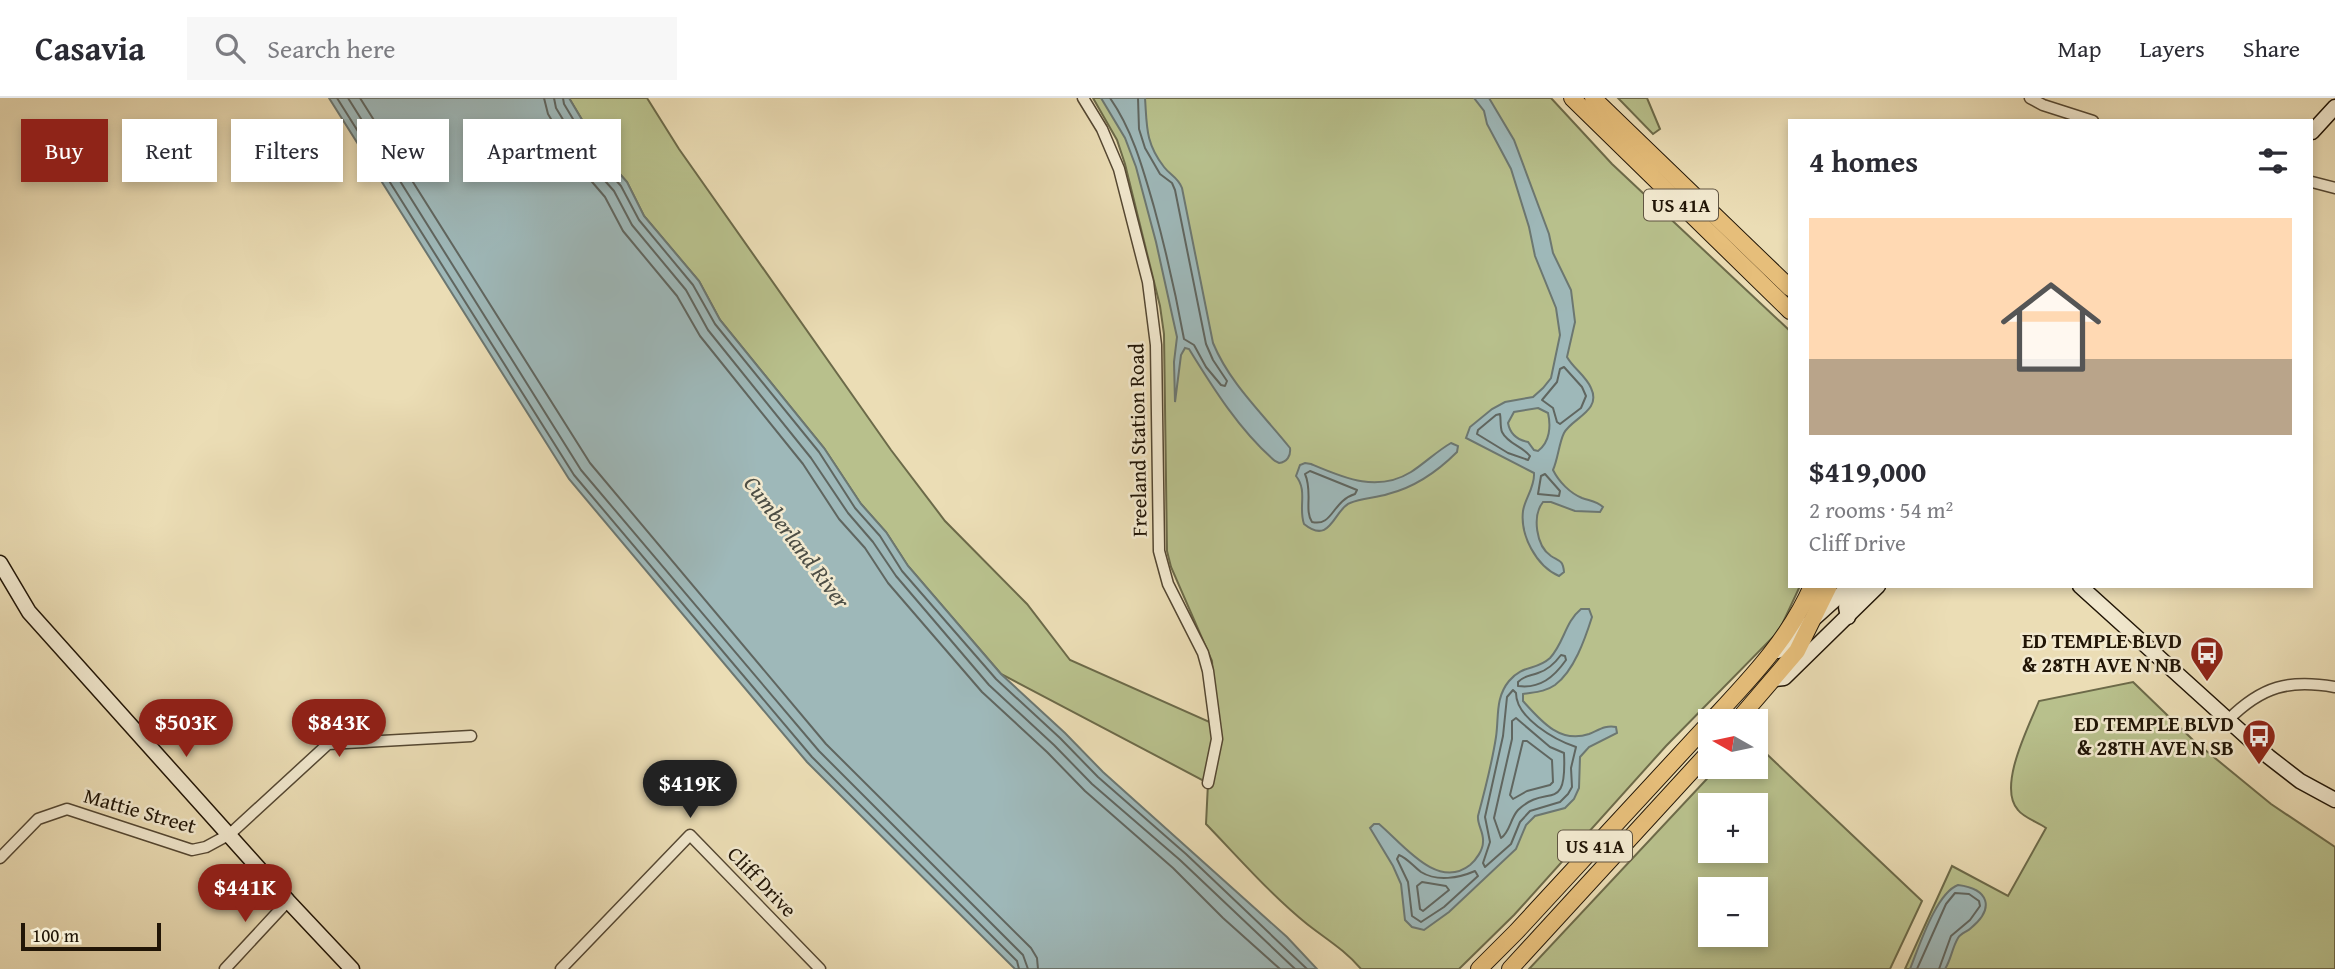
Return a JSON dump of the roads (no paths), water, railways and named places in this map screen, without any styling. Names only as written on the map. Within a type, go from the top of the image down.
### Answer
[{"type":"main road","name":"US 41A","points":[[1572,98],[1788,308]]},
{"type":"main road","name":"US 41A","points":[[1593,98],[1788,286]]},
{"type":"main road","points":[[2313,131],[2335,107]]},
{"type":"main road","points":[[0,563],[29,612],[352,969]]},
{"type":"main road","name":"US 41A","points":[[1722,709],[1765,662],[1797,618],[1811,588]]},
{"type":"main road","points":[[1748,709],[1797,651],[1828,588]]},
{"type":"main road","points":[[1765,662],[1848,588]]},
{"type":"main road","points":[[1847,617],[1846,607],[1861,588]]},
{"type":"main road","points":[[1774,679],[1784,678],[1876,588]]},
{"type":"main road","points":[[2082,588],[2285,770],[2335,800]]},
{"type":"main road","name":"US 41A","points":[[1479,969],[1698,735]]},
{"type":"main road","name":"US 41A","points":[[1510,969],[1698,764]]},
{"type":"street","name":"Freeland Station Road","points":[[1083,98],[1102,129],[1119,169],[1148,282],[1156,345],[1159,551],[1168,584],[1203,653],[1208,671],[1217,740],[1208,783]]},
{"type":"street","points":[[2030,98],[2087,119]]},
{"type":"street","points":[[2313,182],[2335,188]]},
{"type":"street","points":[[2228,720],[2244,705],[2281,685],[2308,682],[2335,687]]},
{"type":"street","name":"Mattie Street","points":[[0,858],[38,819],[67,809],[192,850],[206,847],[230,834],[328,744],[471,736]]},
{"type":"street","name":"Cliff Drive","points":[[561,969],[690,835],[820,969]]},
{"type":"street","points":[[225,969],[288,901]]},
{"type":"water","name":"Cumberland River","points":[[329,98],[569,98],[582,119],[463,119],[463,182],[621,182],[621,175],[644,216],[699,281],[720,320],[824,448],[861,504],[886,532],[908,566],[1001,674],[1103,772],[1287,937],[1317,969],[1015,969],[807,762],[569,479],[382,182],[449,182],[449,119],[357,119],[357,142]]},
{"type":"water","points":[[1101,98],[1145,98],[1148,134],[1153,150],[1182,188],[1213,343],[1228,372],[1290,448],[1286,460],[1279,463],[1275,461],[1250,436],[1189,349],[1185,348],[1181,355],[1175,402],[1174,362],[1177,337],[1156,242],[1136,167],[1125,138]]},
{"type":"water","points":[[1474,98],[1489,98],[1514,140],[1549,234],[1553,253],[1571,290],[1575,322],[1567,357],[1589,384],[1593,396],[1593,403],[1564,433],[1553,470],[1573,493],[1603,507],[1600,512],[1575,511],[1551,502],[1543,502],[1538,515],[1537,531],[1542,545],[1563,565],[1564,572],[1559,576],[1543,565],[1531,549],[1524,530],[1523,511],[1534,473],[1466,438],[1470,427],[1492,409],[1505,402],[1533,397],[1543,388],[1551,378],[1560,335],[1556,308],[1535,256],[1511,169],[1487,124],[1484,111]],"holes":[[[1538,408],[1548,413],[1549,434],[1538,451],[1515,436],[1509,427],[1508,423],[1514,412]]]},
{"type":"water","points":[[1451,443],[1458,446],[1457,452],[1417,483],[1398,491],[1350,503],[1326,529],[1313,530],[1304,524],[1301,487],[1296,476],[1300,465],[1311,464],[1361,481],[1386,482],[1411,472]]},
{"type":"water","points":[[1581,609],[1589,609],[1592,617],[1568,672],[1555,685],[1523,694],[1523,701],[1544,723],[1560,733],[1579,736],[1605,727],[1616,727],[1617,733],[1589,747],[1580,757],[1579,788],[1574,799],[1565,808],[1535,816],[1526,825],[1516,849],[1449,912],[1424,930],[1412,927],[1405,920],[1401,884],[1370,828],[1379,824],[1409,852],[1433,868],[1445,872],[1458,871],[1472,863],[1483,845],[1478,816],[1496,737],[1501,694],[1514,676],[1550,658],[1571,620]]},
{"type":"water","points":[[1958,885],[1976,891],[1985,900],[1986,907],[1979,921],[1958,938],[1945,969],[1910,969],[1923,935],[1942,898]]},
{"type":"place","name":"ED TEMPLE BLVD & 28TH AVE N NB","points":[[2207,683]]},
{"type":"place","name":"ED TEMPLE BLVD & 28TH AVE N SB","points":[[2259,766]]}]
